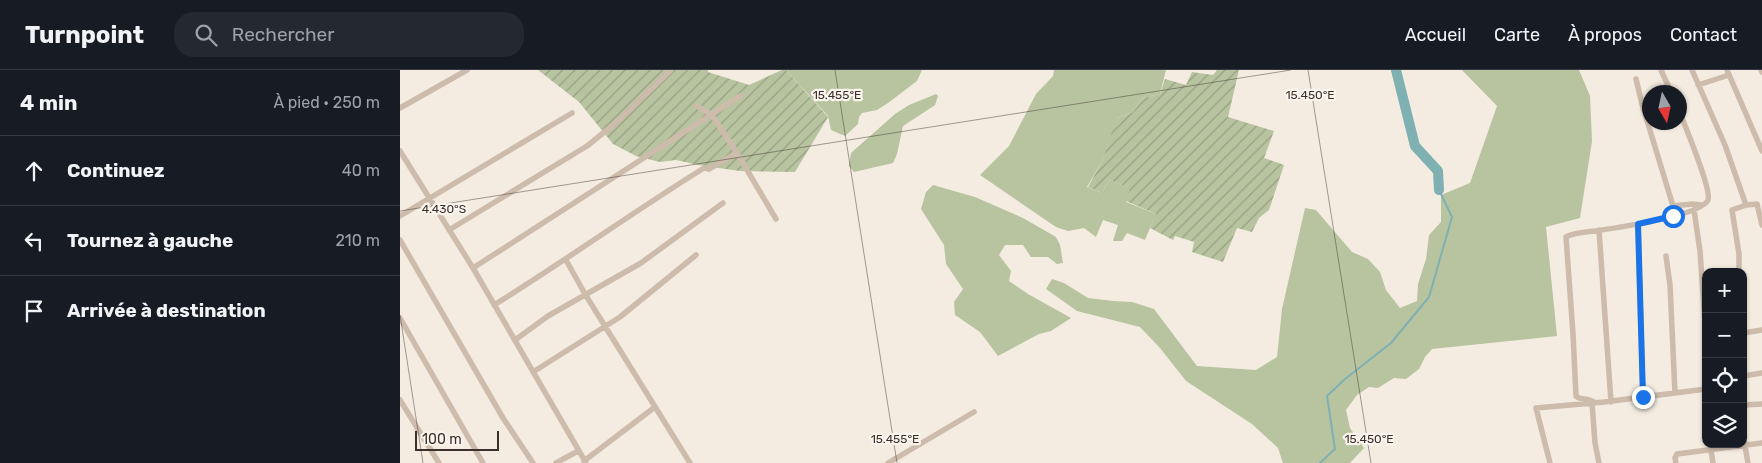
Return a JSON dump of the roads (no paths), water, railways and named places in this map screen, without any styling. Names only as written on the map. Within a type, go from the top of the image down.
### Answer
[{"type":"street","points":[[400,108],[467,70]]},
{"type":"street","points":[[449,230],[586,146],[618,121],[671,70]]},
{"type":"street","points":[[1661,70],[1668,85]]},
{"type":"street","points":[[1692,70],[1725,146],[1746,205]]},
{"type":"street","points":[[1698,85],[1728,72],[1762,151]]},
{"type":"street","points":[[1636,79],[1673,206],[1702,205]]},
{"type":"street","points":[[473,268],[740,96]]},
{"type":"street","points":[[697,106],[712,115],[776,219]]},
{"type":"street","points":[[400,216],[572,113]]},
{"type":"street","points":[[1599,463],[1593,403],[1590,399],[1578,398],[1576,396],[1574,334],[1566,237],[1638,224],[1694,210],[1707,202],[1709,197],[1704,179],[1686,130]]},
{"type":"street","points":[[400,151],[473,268],[585,462],[655,407]]},
{"type":"street","points":[[494,305],[566,260],[704,168],[709,169],[737,153]]},
{"type":"street","points":[[514,340],[548,316],[641,263],[723,203]]},
{"type":"street","points":[[1739,268],[1739,254],[1732,210],[1746,205],[1758,206],[1762,225]]},
{"type":"street","points":[[1694,210],[1700,251],[1704,313]]},
{"type":"street","points":[[1638,224],[1643,397]]},
{"type":"street","points":[[1599,230],[1610,402]]},
{"type":"street","points":[[400,240],[503,418],[533,463]]},
{"type":"street","points":[[533,372],[620,316],[696,256]]},
{"type":"street","points":[[1666,256],[1670,285],[1675,393]]},
{"type":"street","points":[[566,260],[604,326],[690,463]]},
{"type":"street","points":[[400,318],[483,463]]},
{"type":"street","points":[[1747,332],[1762,330]]},
{"type":"street","points":[[1747,375],[1762,373]]},
{"type":"street","points":[[1550,463],[1536,408],[1610,402],[1702,390]]},
{"type":"street","points":[[400,400],[439,463]]},
{"type":"street","points":[[1747,405],[1762,404]]},
{"type":"street","points":[[888,463],[974,412]]},
{"type":"street","points":[[1747,445],[1762,443]]},
{"type":"street","points":[[1676,463],[1675,458],[1678,454],[1724,448]]},
{"type":"street","points":[[1745,448],[1748,463]]},
{"type":"street","points":[[1711,450],[1713,463]]},
{"type":"street","points":[[556,463],[578,451]]},
{"type":"waterway","points":[[1396,70],[1415,146],[1438,171],[1439,190]]},
{"type":"waterway","points":[[1320,463],[1335,449],[1327,396],[1345,379],[1391,343],[1429,297],[1452,217],[1439,190]]}]
